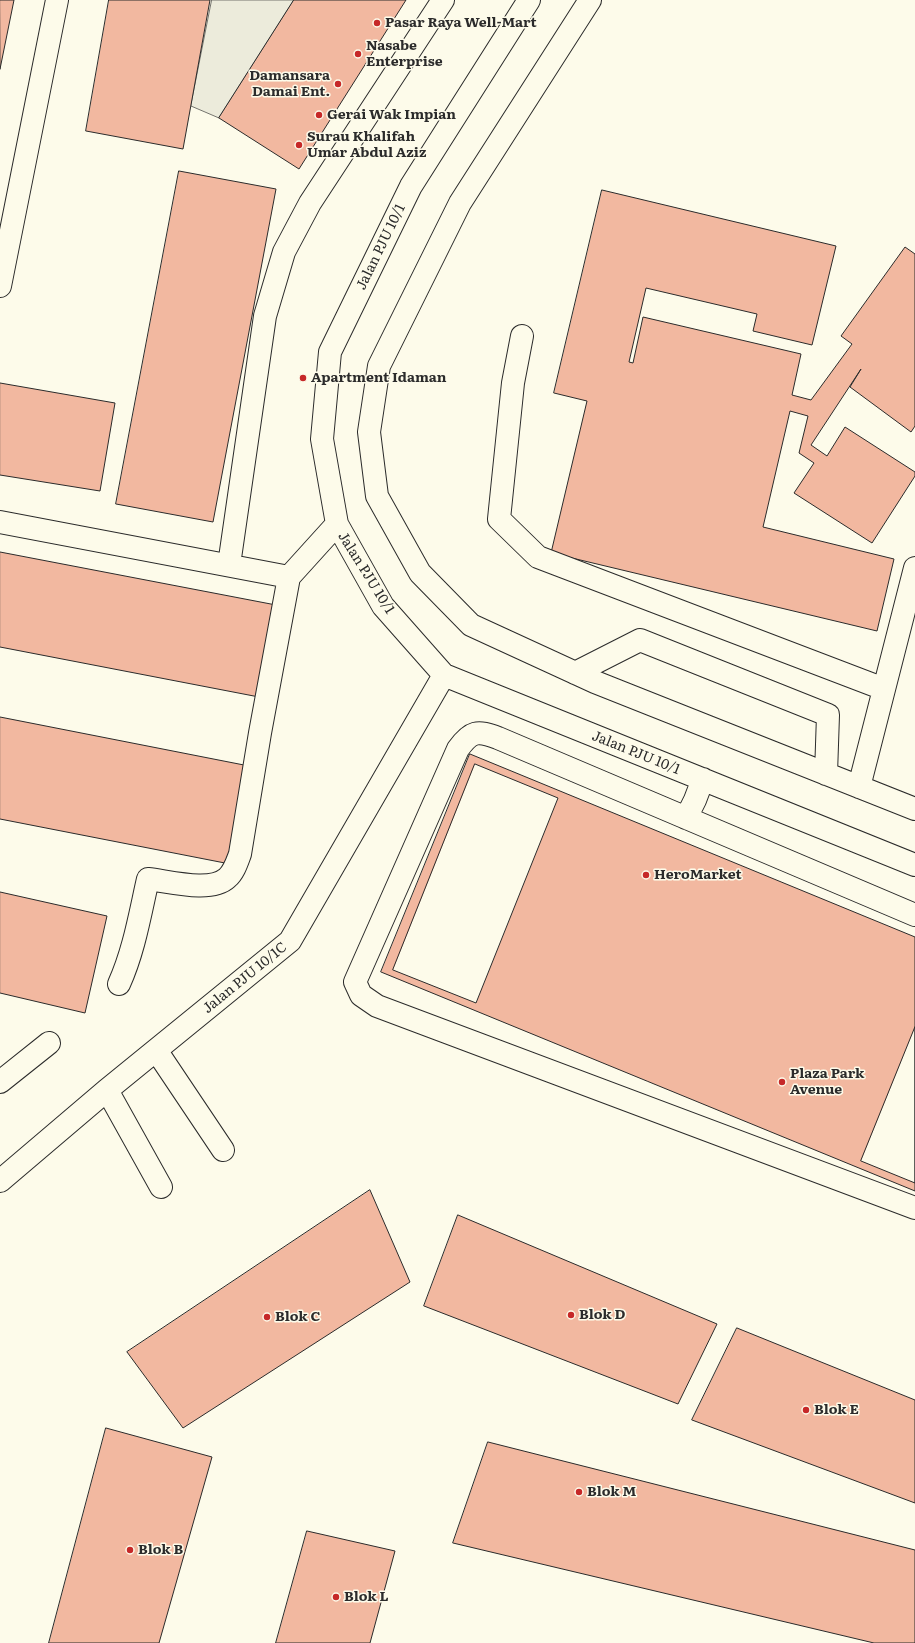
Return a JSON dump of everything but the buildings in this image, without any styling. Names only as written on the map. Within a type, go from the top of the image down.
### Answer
[{"type":"street","points":[[0,286],[57,0]]},
{"type":"street","points":[[229,565],[265,316],[284,252],[310,203],[444,0]]},
{"type":"street","name":"Jalan PJU 10/1","points":[[540,0],[523,9],[411,186],[330,352],[322,439],[336,524],[383,606],[444,675],[915,865]]},
{"type":"street","points":[[590,0],[460,203],[378,366],[369,432],[377,496],[420,572],[471,625],[575,673],[915,809]]},
{"type":"street","points":[[522,336],[513,383],[499,519],[538,557],[884,689]]},
{"type":"street","points":[[0,522],[289,577]]},
{"type":"street","points":[[119,984],[132,948],[148,879],[205,886],[217,884],[227,879],[234,868],[240,854],[260,733],[289,577],[336,524]]},
{"type":"street","points":[[859,787],[915,568]]},
{"type":"street","points":[[575,673],[640,640],[828,715],[826,774]]},
{"type":"street","name":"Jalan PJU 10/1C","points":[[0,1181],[107,1090],[290,941],[444,675]]},
{"type":"street","points":[[915,916],[487,734],[477,732],[467,736],[458,749],[356,982],[361,994],[377,1006],[915,1208]]},
{"type":"street","points":[[686,818],[703,779]]},
{"type":"street","points":[[0,1082],[49,1043]]},
{"type":"street","points":[[156,1050],[223,1150]]},
{"type":"street","points":[[107,1090],[161,1187]]},
{"type":"shaded area","points":[[212,0],[294,0],[219,118],[191,106]]},
{"type":"place","name":"Pasar Raya Well-Mart","points":[[377,23]]},
{"type":"place","name":"Nasabe Enterprise","points":[[358,54]]},
{"type":"place","name":"Damansara Damai Ent.","points":[[338,84]]},
{"type":"place","name":"Gerai Wak Impian","points":[[319,115]]},
{"type":"place","name":"Surau Khalifah Umar Abdul Aziz","points":[[299,145]]},
{"type":"place","name":"Apartment Idaman","points":[[303,378]]},
{"type":"place","name":"HeroMarket","points":[[646,875]]},
{"type":"place","name":"Plaza Park Avenue","points":[[782,1082]]},
{"type":"place","name":"Blok D","points":[[571,1315]]},
{"type":"place","name":"Blok C","points":[[267,1317]]},
{"type":"place","name":"Blok E","points":[[806,1410]]},
{"type":"place","name":"Blok M","points":[[579,1492]]},
{"type":"place","name":"Blok B","points":[[130,1550]]},
{"type":"place","name":"Blok L","points":[[336,1597]]}]
